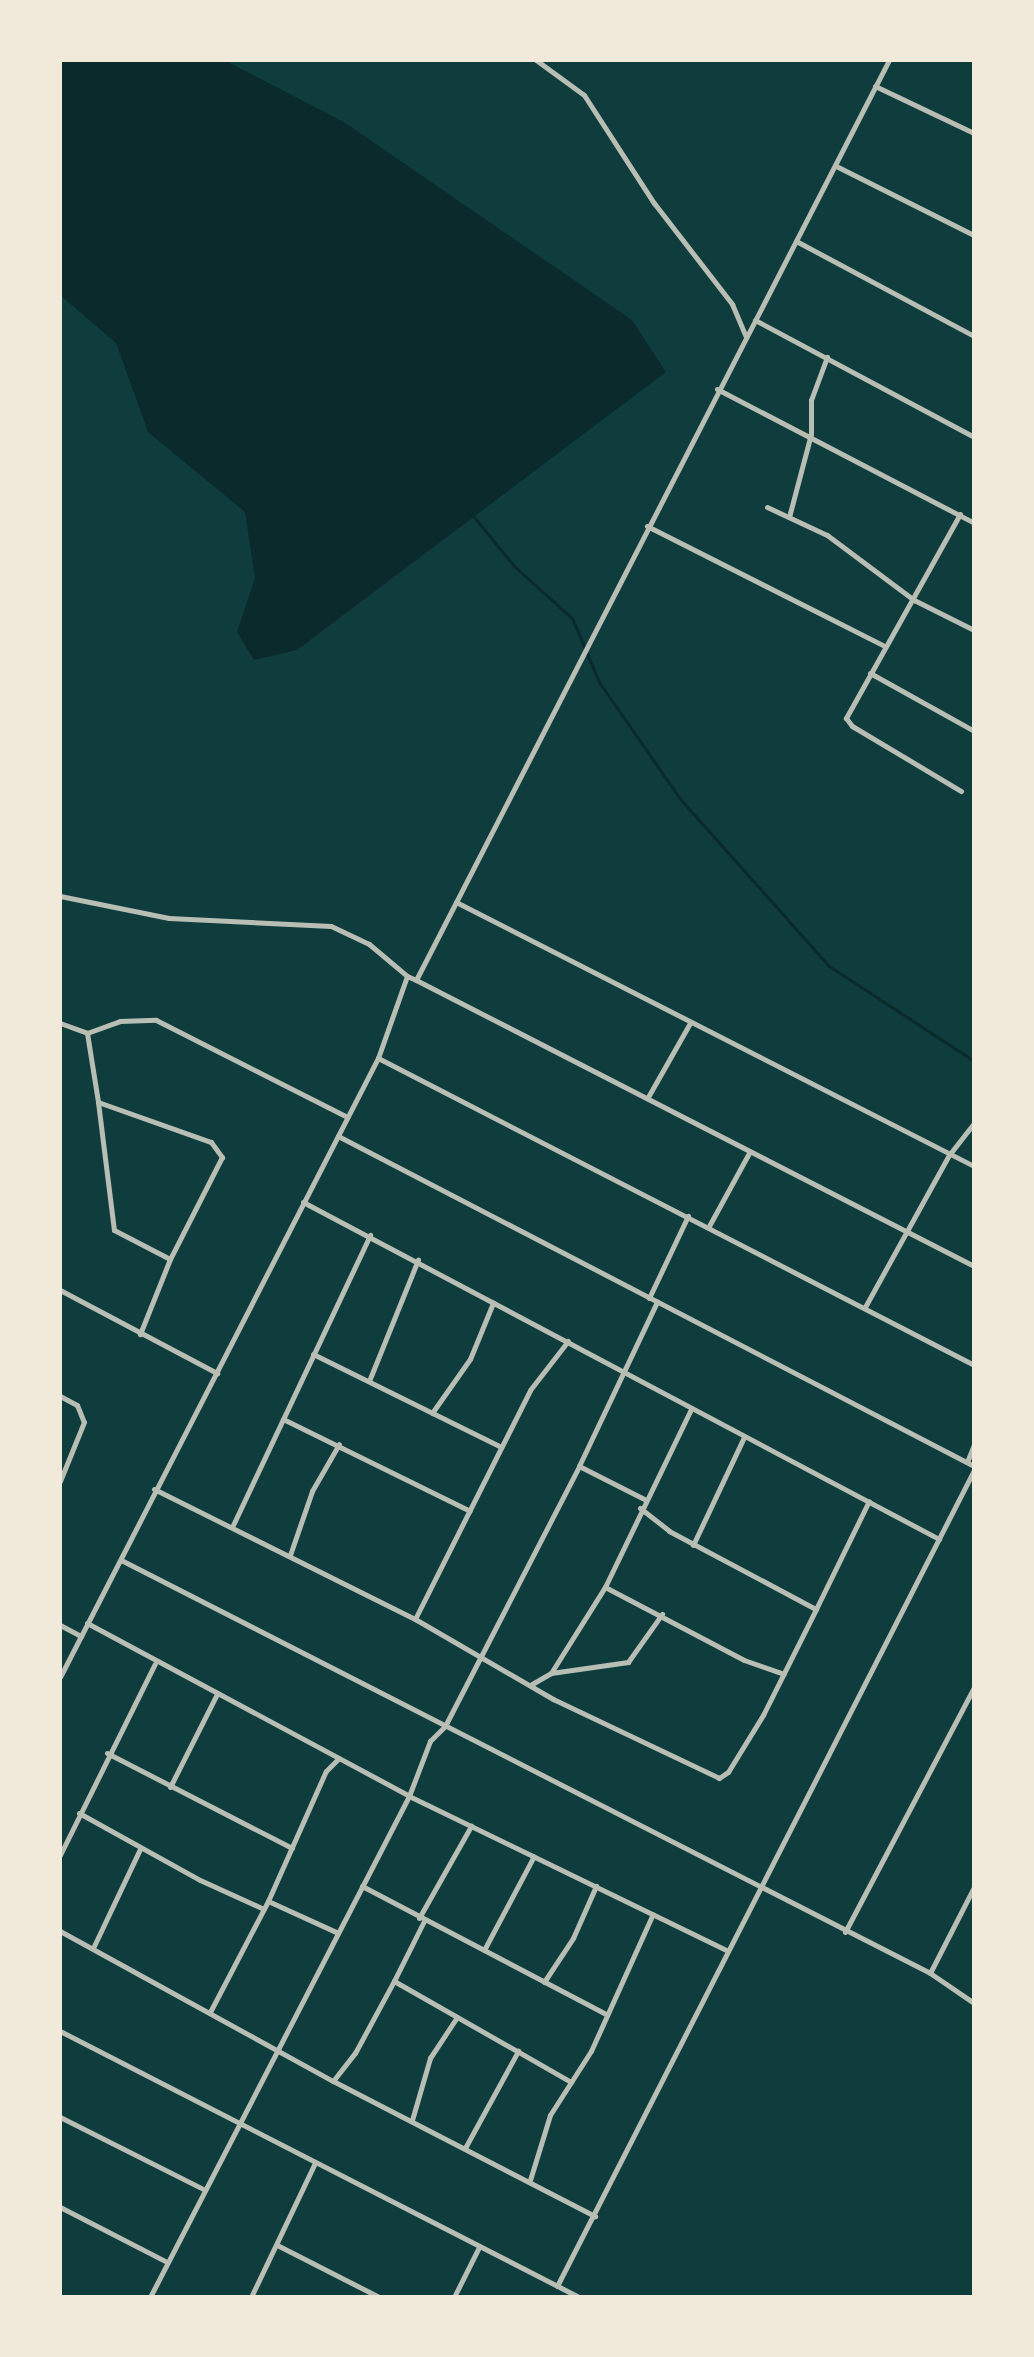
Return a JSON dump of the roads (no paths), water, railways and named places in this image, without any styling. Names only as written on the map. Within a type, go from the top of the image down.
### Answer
[{"type":"street","points":[[536,60],[584,95],[654,203],[732,304],[746,337]]},
{"type":"street","points":[[416,980],[717,389],[889,60]]},
{"type":"street","points":[[875,86],[974,133]]},
{"type":"street","points":[[836,166],[974,235]]},
{"type":"street","points":[[796,241],[974,336]]},
{"type":"street","points":[[755,320],[974,437]]},
{"type":"street","points":[[789,517],[811,434],[811,400],[827,357]]},
{"type":"street","points":[[717,389],[811,434],[974,523]]},
{"type":"street","points":[[767,507],[827,535],[914,600],[974,630]]},
{"type":"street","points":[[960,514],[870,673],[847,722],[961,791]]},
{"type":"street","points":[[647,526],[885,646]]},
{"type":"street","points":[[870,673],[974,731]]},
{"type":"street","points":[[60,896],[169,918],[331,926],[369,944],[407,976],[974,1266]]},
{"type":"street","points":[[456,902],[974,1166]]},
{"type":"street","points":[[60,1677],[378,1058],[407,976]]},
{"type":"street","points":[[60,1023],[87,1033],[120,1021],[156,1020],[347,1117]]},
{"type":"street","points":[[648,1097],[690,1023]]},
{"type":"street","points":[[87,1033],[114,1230],[170,1259]]},
{"type":"street","points":[[378,1058],[974,1365]]},
{"type":"street","points":[[98,1102],[211,1142],[221,1152],[170,1259],[140,1334]]},
{"type":"street","points":[[865,1307],[949,1155],[974,1123]]},
{"type":"street","points":[[338,1136],[974,1468],[557,2286]]},
{"type":"street","points":[[709,1226],[750,1151]]},
{"type":"street","points":[[303,1202],[418,1260],[624,1375],[939,1539]]},
{"type":"street","points":[[649,1298],[688,1216]]},
{"type":"street","points":[[233,1525],[370,1235]]},
{"type":"street","points":[[369,1382],[418,1260]]},
{"type":"street","points":[[60,1290],[217,1373]]},
{"type":"street","points":[[150,2297],[203,2189],[409,1796],[430,1741],[445,1726],[579,1466],[657,1302]]},
{"type":"street","points":[[432,1413],[470,1359],[493,1303]]},
{"type":"street","points":[[415,1619],[530,1390],[568,1341]]},
{"type":"street","points":[[313,1354],[501,1447]]},
{"type":"street","points":[[60,1396],[77,1405],[84,1422],[60,1481]]},
{"type":"street","points":[[551,1673],[605,1587],[644,1499],[691,1409]]},
{"type":"street","points":[[283,1419],[470,1511]]},
{"type":"street","points":[[693,1545],[744,1437]]},
{"type":"street","points":[[290,1555],[312,1491],[339,1444]]},
{"type":"street","points":[[967,1462],[974,1445]]},
{"type":"street","points":[[579,1466],[644,1499]]},
{"type":"street","points":[[154,1489],[233,1525],[415,1619],[532,1684],[719,1778],[728,1772],[784,1674],[869,1501]]},
{"type":"street","points":[[640,1508],[693,1545],[816,1609]]},
{"type":"street","points":[[121,1560],[758,1888],[930,1973],[974,2003]]},
{"type":"street","points":[[605,1587],[662,1614],[744,1660],[784,1674]]},
{"type":"street","points":[[532,1684],[551,1673],[628,1662],[662,1614]]},
{"type":"street","points":[[87,1623],[155,1664],[409,1796],[726,1950]]},
{"type":"street","points":[[60,1625],[81,1636]]},
{"type":"street","points":[[60,1855],[107,1753],[155,1664]]},
{"type":"street","points":[[845,1932],[974,1687]]},
{"type":"street","points":[[170,1787],[217,1694]]},
{"type":"street","points":[[107,1753],[292,1848]]},
{"type":"street","points":[[210,2012],[268,1901],[326,1771],[339,1758]]},
{"type":"street","points":[[79,1813],[140,1849],[264,1909]]},
{"type":"street","points":[[333,2081],[355,2053],[394,1981],[421,1919],[471,1826]]},
{"type":"street","points":[[93,1948],[140,1849]]},
{"type":"street","points":[[484,1950],[534,1856]]},
{"type":"street","points":[[362,1886],[606,2014]]},
{"type":"street","points":[[544,1982],[573,1938],[596,1886]]},
{"type":"street","points":[[930,1973],[974,1887]]},
{"type":"street","points":[[268,1901],[336,1932]]},
{"type":"street","points":[[530,2181],[550,2115],[606,2014],[653,1914]]},
{"type":"street","points":[[60,1931],[333,2081],[595,2216]]},
{"type":"street","points":[[394,1981],[571,2082]]},
{"type":"street","points":[[412,2120],[430,2058],[457,2017]]},
{"type":"street","points":[[60,2031],[579,2297]]},
{"type":"street","points":[[465,2148],[518,2051]]},
{"type":"street","points":[[60,2117],[203,2189]]},
{"type":"street","points":[[251,2297],[315,2163]]},
{"type":"street","points":[[60,2207],[167,2262]]},
{"type":"street","points":[[277,2245],[379,2297]]},
{"type":"street","points":[[454,2297],[479,2247]]},
{"type":"water","points":[[60,60],[224,60],[344,122],[632,320],[666,372],[297,650],[254,660],[237,632],[255,578],[245,512],[148,432],[116,343],[60,295]]},
{"type":"waterway","points":[[470,512],[514,566],[572,618],[599,682],[681,800],[829,966],[974,1061]]}]
